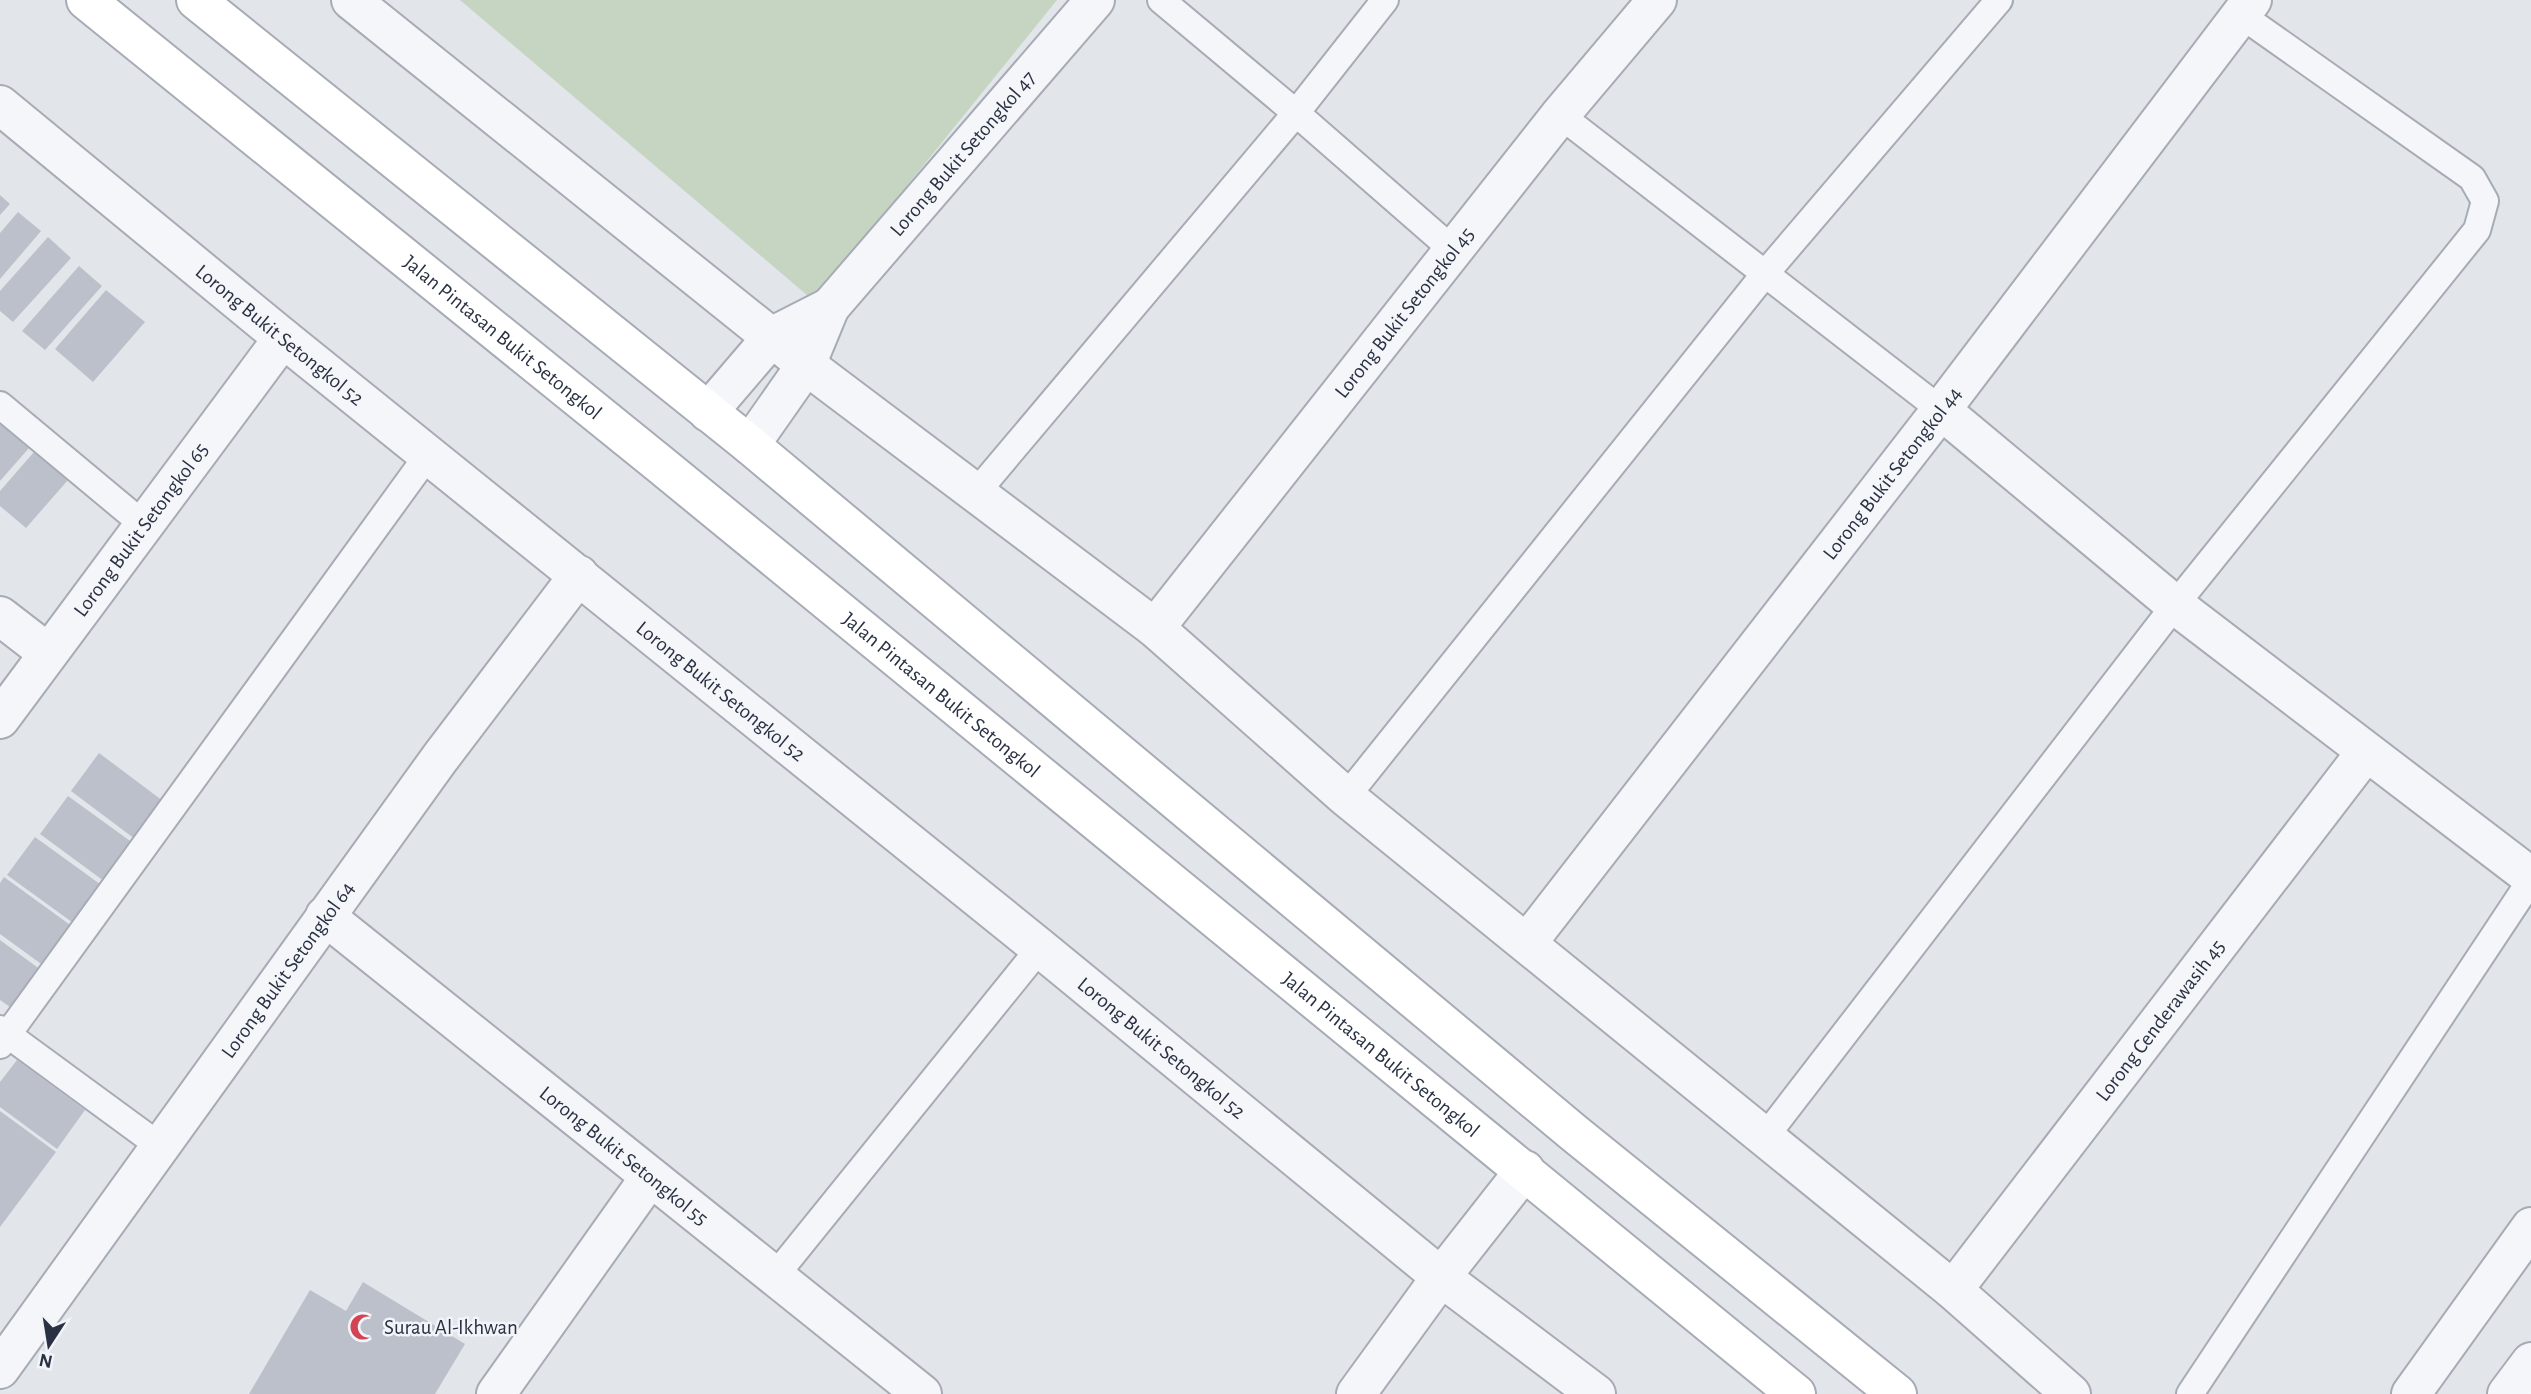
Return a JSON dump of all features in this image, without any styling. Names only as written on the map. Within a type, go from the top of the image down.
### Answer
[{"type":"main road","name":"Jalan Pintasan Bukit Setongkol","points":[[86,0],[1525,1170],[1796,1394]]},
{"type":"main road","points":[[196,0],[750,445],[1574,1133],[1897,1394]]},
{"type":"street","points":[[351,0],[806,365],[1155,628],[1346,796],[1953,1290],[2071,1394]]},
{"type":"street","name":"Lorong Bukit Setongkol 47","points":[[750,445],[806,365],[830,307],[1095,0]]},
{"type":"street","name":"Lorong Bukit Setongkol 45","points":[[1155,628],[1560,116],[1657,0]]},
{"type":"street","name":"Lorong Bukit Setongkol 44","points":[[1527,943],[1941,410],[2247,7]]},
{"type":"street","name":"Lorong Bukit Setongkol 52","points":[[0,105],[283,338],[1040,948],[1441,1277],[1596,1394]]},
{"type":"street","name":"Lorong Bukit Setongkol 47","points":[[708,412],[773,336],[830,307]]},
{"type":"street","name":"Lorong Bukit Setongkol 65","points":[[0,719],[283,338]]},
{"type":"street","points":[[1941,410],[2175,605],[2531,879]]},
{"type":"street","name":"Lorong Bukit Setongkol 64","points":[[0,1368],[440,758],[579,575]]},
{"type":"street","points":[[0,616],[48,653]]},
{"type":"street","name":"Lorong Cenderawasih 45","points":[[1953,1290],[2366,752]]},
{"type":"street","name":"Lorong Bukit Setongkol 55","points":[[326,916],[922,1394]]},
{"type":"street","points":[[1356,1394],[1441,1277],[1525,1170]]},
{"type":"street","points":[[495,1394],[650,1177]]},
{"type":"street","points":[[2411,1394],[2531,1227]]},
{"type":"street","points":[[2507,1394],[2531,1362]]},
{"type":"lane","points":[[1161,0],[1453,250]]},
{"type":"lane","points":[[975,494],[1296,113],[1385,0]]},
{"type":"lane","points":[[1346,796],[1764,275],[1999,0]]},
{"type":"lane","points":[[1765,1137],[2175,605],[2477,230],[2485,201],[2472,178],[2247,7]]},
{"type":"lane","points":[[1560,116],[1941,410]]},
{"type":"lane","points":[[0,405],[144,525]]},
{"type":"lane","points":[[161,1147],[3,1036],[428,455]]},
{"type":"lane","points":[[2190,1394],[2531,879]]},
{"type":"lane","points":[[775,1276],[1040,948]]},
{"type":"green space","points":[[460,0],[1057,0],[814,301]]},
{"type":"building","points":[[0,195],[10,204],[0,215]]},
{"type":"building","points":[[18,212],[41,231],[0,279],[0,233]]},
{"type":"building","points":[[48,237],[71,258],[13,322],[0,311],[0,291]]},
{"type":"building","points":[[79,266],[102,286],[45,350],[22,331]]},
{"type":"building","points":[[106,290],[145,322],[93,382],[55,349]]},
{"type":"building","points":[[0,424],[29,448],[0,481]]},
{"type":"building","points":[[34,452],[68,480],[26,528],[0,506],[0,491]]},
{"type":"building","points":[[99,753],[167,804],[139,842],[71,791]]},
{"type":"building","points":[[68,796],[137,846],[108,884],[40,834]]},
{"type":"building","points":[[35,837],[104,887],[76,925],[7,875]]},
{"type":"building","points":[[4,877],[73,927],[44,966],[0,934],[0,883]]},
{"type":"building","points":[[0,940],[41,970],[13,1009],[0,1000]]},
{"type":"building","points":[[17,1060],[85,1110],[57,1149],[0,1107],[0,1082]]},
{"type":"building","points":[[0,1111],[56,1152],[0,1227]]},
{"type":"building","name":"Surau Al-Ikhwan","points":[[363,1282],[465,1344],[435,1394],[249,1394],[310,1290],[346,1311]]},
{"type":"place","name":"Surau Al-Ikhwan","points":[[363,1327]]}]
